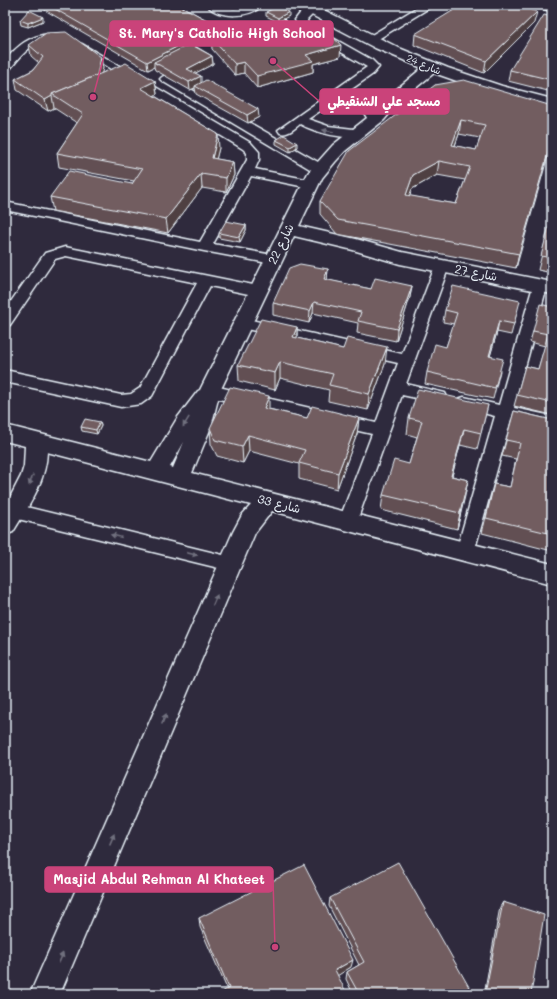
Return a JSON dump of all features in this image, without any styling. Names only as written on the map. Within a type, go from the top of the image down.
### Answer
[{"type":"street","points":[[545,5],[552,7]]},
{"type":"street","name":"شارع 24","points":[[308,7],[371,39],[447,73],[493,89],[552,104]]},
{"type":"street","name":"شارع 22","points":[[376,119],[396,97],[433,67]]},
{"type":"street","name":"شارع 22","points":[[179,478],[201,427],[210,391],[310,184],[320,169],[339,148],[376,119],[405,102],[447,73]]},
{"type":"street","name":"شارع 27","points":[[285,235],[353,253],[400,258],[546,287]]},
{"type":"street","name":"شارع 22","points":[[156,472],[192,411],[210,391]]},
{"type":"street","name":"شارع 33","points":[[5,433],[552,574]]},
{"type":"street","points":[[9,518],[29,486],[34,472],[37,457],[36,441]]},
{"type":"street","points":[[45,994],[250,521],[267,501]]},
{"type":"lane","points":[[212,5],[230,13],[239,12],[257,5]]},
{"type":"lane","points":[[371,39],[429,5]]},
{"type":"lane","points":[[284,130],[372,70],[372,64],[303,26],[302,20],[308,7]]},
{"type":"lane","points":[[5,68],[30,41],[50,36],[69,39],[251,149],[254,156],[204,247]]},
{"type":"lane","points":[[166,79],[320,169]]},
{"type":"lane","points":[[336,95],[354,98],[367,105],[376,119]]},
{"type":"lane","points":[[300,119],[318,129],[330,132],[358,133]]},
{"type":"lane","points":[[246,171],[310,184]]},
{"type":"lane","points":[[5,206],[204,247],[273,259]]},
{"type":"lane","points":[[5,321],[50,256],[61,252],[73,252],[258,291]]},
{"type":"lane","points":[[348,521],[442,266]]},
{"type":"lane","points":[[5,376],[120,401],[135,400],[146,392],[206,280]]},
{"type":"lane","points":[[465,552],[504,412],[546,287]]},
{"type":"lane","points":[[242,323],[407,360]]},
{"type":"lane","points":[[397,388],[552,422]]},
{"type":"lane","points":[[210,391],[381,430]]},
{"type":"lane","points":[[9,518],[154,545],[231,564]]},
{"type":"building","points":[[48,5],[179,5],[218,26],[147,62]]},
{"type":"building","points":[[462,5],[518,5],[537,12],[486,61],[415,34]]},
{"type":"building","points":[[278,6],[289,12],[278,18],[266,12]]},
{"type":"building","points":[[29,10],[43,17],[28,23],[20,20]]},
{"type":"building","points":[[544,15],[552,17],[552,80],[510,70]]},
{"type":"building","points":[[284,19],[305,40],[328,33],[341,45],[306,55],[313,61],[257,76],[244,62],[235,64],[211,38],[242,30],[239,27],[249,24],[252,27]]},
{"type":"building","points":[[66,32],[101,57],[97,75],[52,94],[52,96],[45,100],[15,79],[33,70],[43,57],[29,45],[46,33]]},
{"type":"building","points":[[190,44],[212,56],[187,69],[201,76],[189,82],[154,62]]},
{"type":"building","points":[[126,63],[155,81],[141,88],[218,134],[212,158],[233,162],[226,178],[201,174],[166,219],[50,197],[69,171],[132,184],[142,169],[57,153],[83,114],[52,94]]},
{"type":"building","points":[[206,80],[258,109],[247,115],[195,86]]},
{"type":"building","points":[[464,80],[552,106],[552,139],[519,254],[338,220],[320,201],[349,151],[435,85]],"holes":[[[461,120],[485,125],[476,150],[452,145]],[[439,161],[470,167],[456,204],[406,195],[413,175]]]},
{"type":"building","points":[[284,135],[297,143],[290,147],[276,140]]},
{"type":"building","points":[[552,214],[552,258],[541,256]]},
{"type":"building","points":[[226,221],[246,225],[239,237],[219,233]]},
{"type":"building","points":[[300,264],[328,269],[324,279],[371,289],[375,278],[412,286],[397,329],[358,321],[361,312],[314,302],[310,311],[273,303],[289,268]]},
{"type":"building","points":[[453,286],[520,301],[514,324],[499,321],[489,356],[503,359],[495,388],[427,372],[435,344],[446,347],[457,313],[445,310]]},
{"type":"building","points":[[540,304],[552,307],[552,403],[517,395],[525,366],[538,369],[548,334],[533,331]]},
{"type":"building","points":[[261,319],[297,327],[293,337],[343,349],[347,338],[387,347],[369,394],[329,385],[333,374],[280,362],[275,373],[238,365]]},
{"type":"building","points":[[230,387],[269,396],[264,408],[307,418],[312,406],[359,418],[338,473],[299,463],[305,450],[248,435],[242,447],[215,440],[210,428]]},
{"type":"building","points":[[418,389],[488,405],[481,433],[464,429],[451,476],[468,480],[460,513],[383,495],[394,460],[409,464],[422,421],[409,418]]},
{"type":"building","points":[[514,411],[552,420],[552,534],[486,518],[494,484],[510,487],[520,443],[506,440]]},
{"type":"building","points":[[85,419],[100,422],[96,430],[81,427]]},
{"type":"building","points":[[398,862],[469,987],[457,994],[359,994],[347,972],[364,962],[330,898]]},
{"type":"building","points":[[304,865],[353,960],[335,970],[347,994],[218,994],[229,988],[199,918]]},
{"type":"building","points":[[503,902],[544,915],[531,994],[485,994]]},
{"type":"place","name":"مسجد علي الشنقيطي","points":[[273,61]]},
{"type":"place","name":"St. Mary's Catholic High School","points":[[93,97]]},
{"type":"place","name":"Masjid Abdul Rehman Al Khateet","points":[[275,947]]}]
